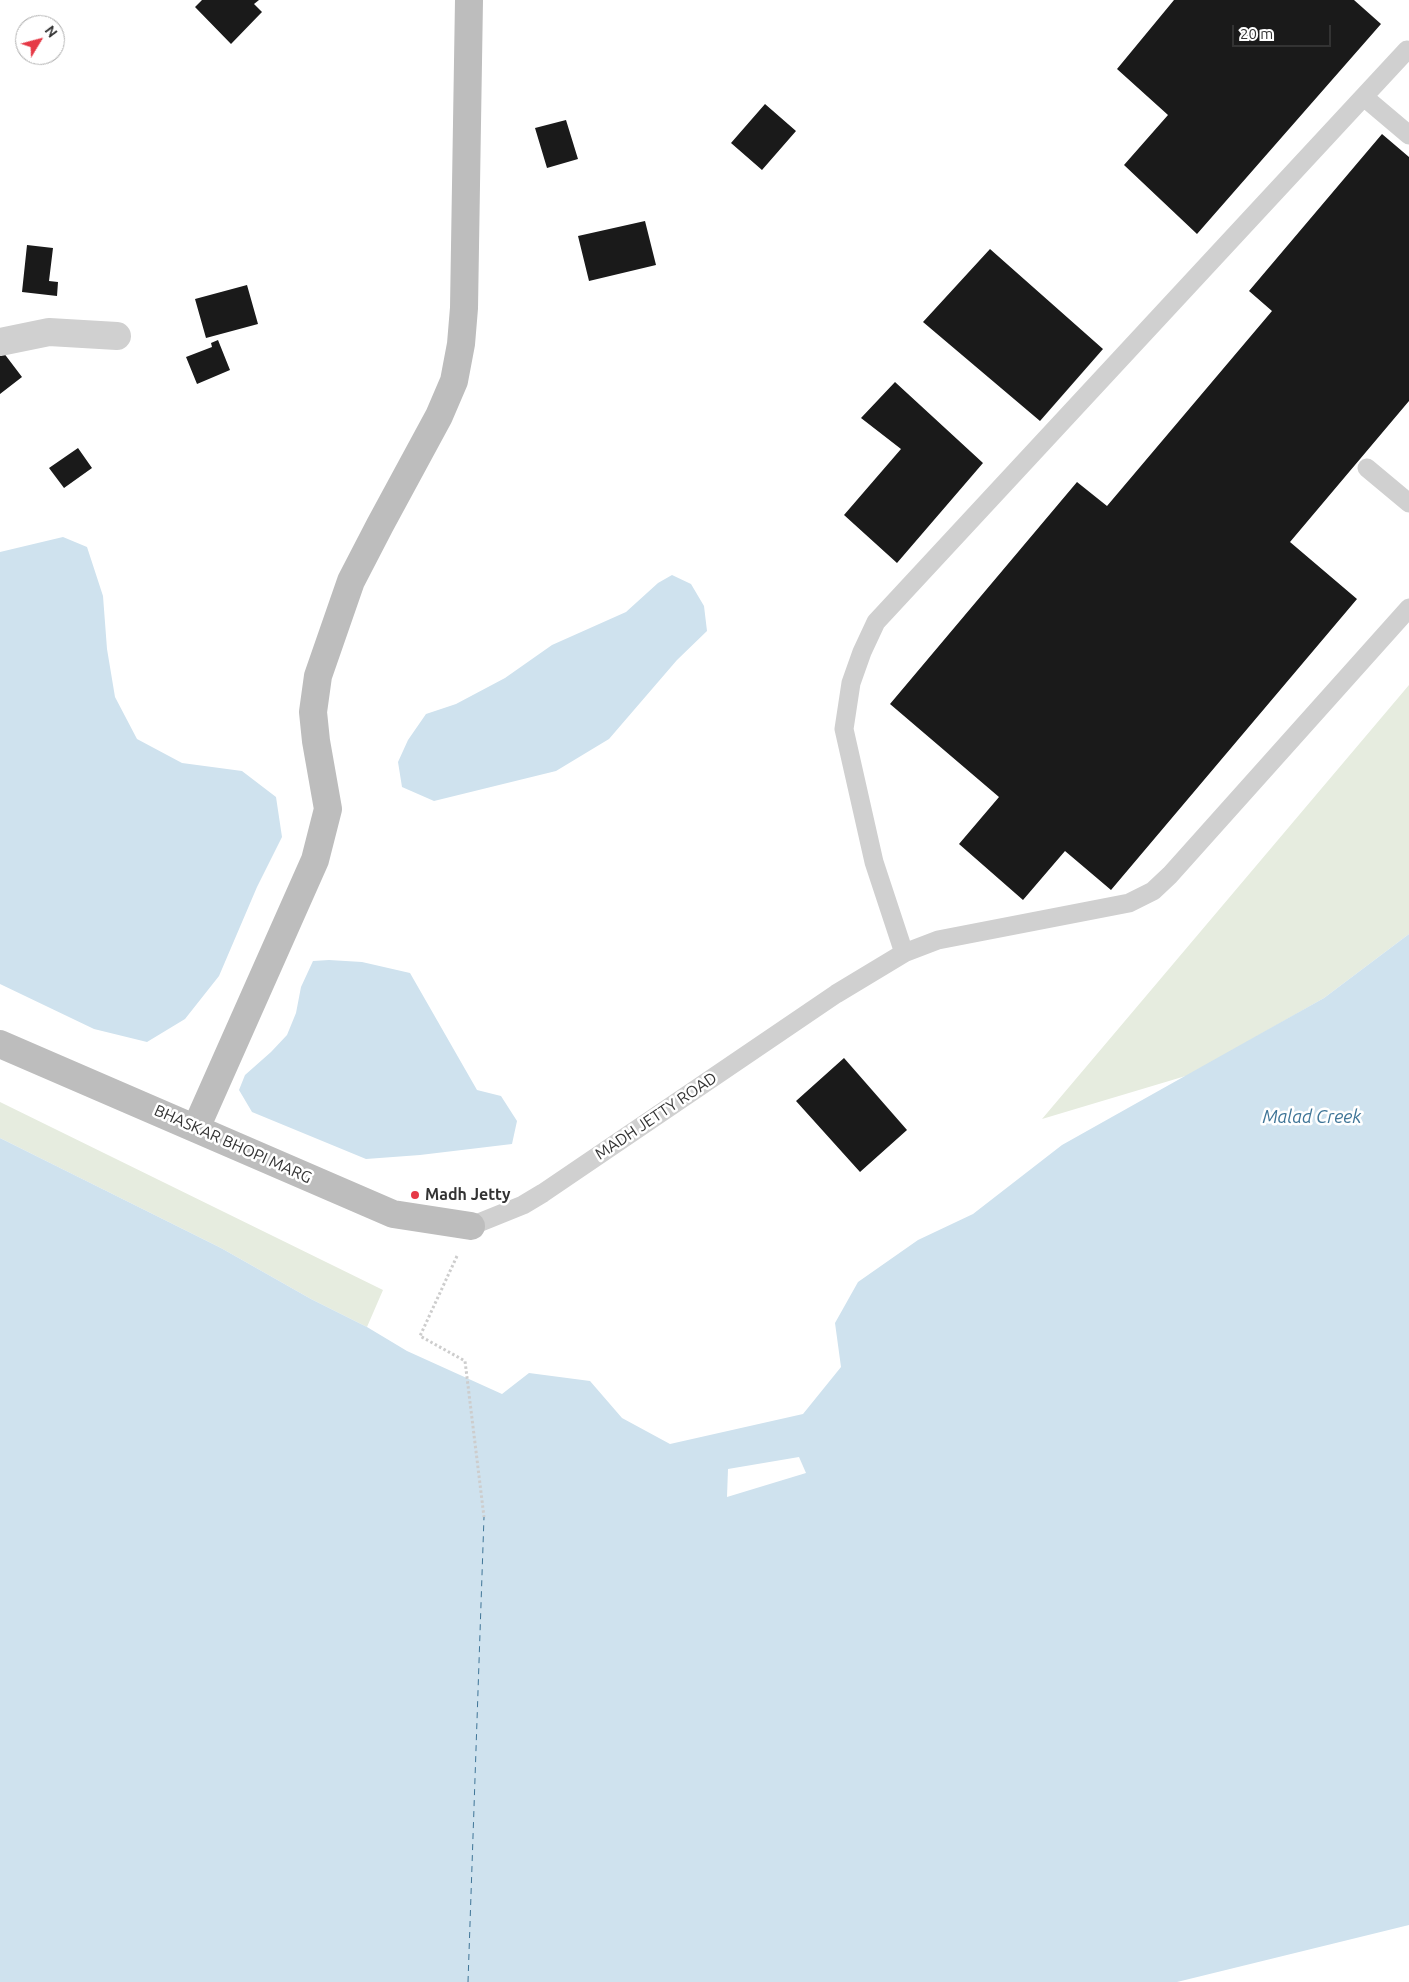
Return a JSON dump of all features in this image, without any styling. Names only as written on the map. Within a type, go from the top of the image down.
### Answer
[{"type":"street","points":[[196,1128],[315,860],[328,809],[313,712],[318,676],[330,641],[352,581],[380,525],[440,416],[454,381],[461,344],[464,308],[469,0]]},
{"type":"street","points":[[0,342],[49,332],[117,336]]},
{"type":"street","name":"BHASKAR BHOPI MARG","points":[[0,1044],[393,1214],[471,1226]]},
{"type":"lane","points":[[904,953],[874,862],[844,729],[851,684],[862,652],[876,622],[1407,50]]},
{"type":"lane","points":[[1364,97],[1409,135]]},
{"type":"lane","points":[[1367,468],[1409,503]]},
{"type":"lane","name":"MADH JETTY ROAD","points":[[471,1226],[523,1205],[543,1193],[836,994],[904,953],[938,940],[1129,903],[1153,891],[1170,876],[1409,608]]},
{"type":"path","points":[[471,1226],[420,1336],[465,1361],[484,1517]]},
{"type":"shaded area","points":[[1409,685],[1409,934],[1324,998],[1189,1075],[1042,1119]]},
{"type":"shaded area","points":[[0,1102],[383,1290],[367,1327],[311,1299],[221,1248],[0,1138]]},
{"type":"water","points":[[63,537],[87,547],[103,596],[107,649],[115,697],[137,739],[182,763],[242,771],[276,797],[282,837],[257,887],[219,976],[185,1019],[147,1042],[94,1029],[0,984],[0,552]]},
{"type":"water","points":[[672,575],[691,584],[704,606],[707,631],[677,660],[609,739],[556,771],[434,801],[402,787],[398,762],[408,740],[426,714],[456,704],[505,678],[552,645],[626,612],[658,583]]},
{"type":"water","name":"Malad Creek","points":[[1409,934],[1409,1925],[1177,1982],[0,1982],[0,1138],[221,1248],[311,1299],[367,1327],[407,1351],[502,1394],[529,1373],[590,1381],[622,1418],[670,1444],[803,1414],[841,1367],[835,1323],[858,1282],[918,1240],[973,1214],[1062,1145],[1324,998]]},
{"type":"water","points":[[313,961],[362,962],[410,973],[477,1090],[501,1096],[517,1121],[512,1144],[420,1155],[366,1159],[252,1112],[239,1090],[245,1075],[287,1035],[296,1013],[301,987]]},
{"type":"pier","points":[[799,1457],[806,1473],[727,1497],[728,1469]]},
{"type":"building","points":[[202,0],[259,0],[254,4],[262,12],[231,44],[195,7]]},
{"type":"building","points":[[1174,0],[1354,0],[1381,24],[1197,234],[1124,165],[1168,115],[1117,69]]},
{"type":"building","points":[[765,104],[796,131],[762,170],[731,143]]},
{"type":"building","points":[[566,120],[578,159],[547,168],[535,128]]},
{"type":"building","points":[[1382,134],[1409,157],[1409,401],[1290,542],[1357,599],[1111,890],[1065,851],[1023,900],[959,844],[999,797],[890,704],[1077,482],[1107,506],[1272,311],[1249,291]]},
{"type":"building","points":[[645,221],[656,265],[589,281],[578,236]]},
{"type":"building","points":[[27,245],[53,248],[49,281],[58,282],[57,296],[22,292]]},
{"type":"building","points":[[990,249],[1103,349],[1040,421],[923,322]]},
{"type":"building","points":[[247,285],[258,324],[206,338],[195,299]]},
{"type":"building","points":[[218,340],[230,370],[197,384],[186,357],[212,347],[211,343]]},
{"type":"building","points":[[0,348],[22,377],[0,394]]},
{"type":"building","points":[[895,382],[983,463],[897,563],[844,515],[901,449],[861,418]]},
{"type":"building","points":[[78,448],[92,468],[64,488],[49,468]]},
{"type":"building","points":[[844,1058],[907,1130],[860,1172],[796,1101]]},
{"type":"ferry route","points":[[468,1982],[484,1517]]},
{"type":"place","name":"Madh Jetty","points":[[415,1195]]}]
